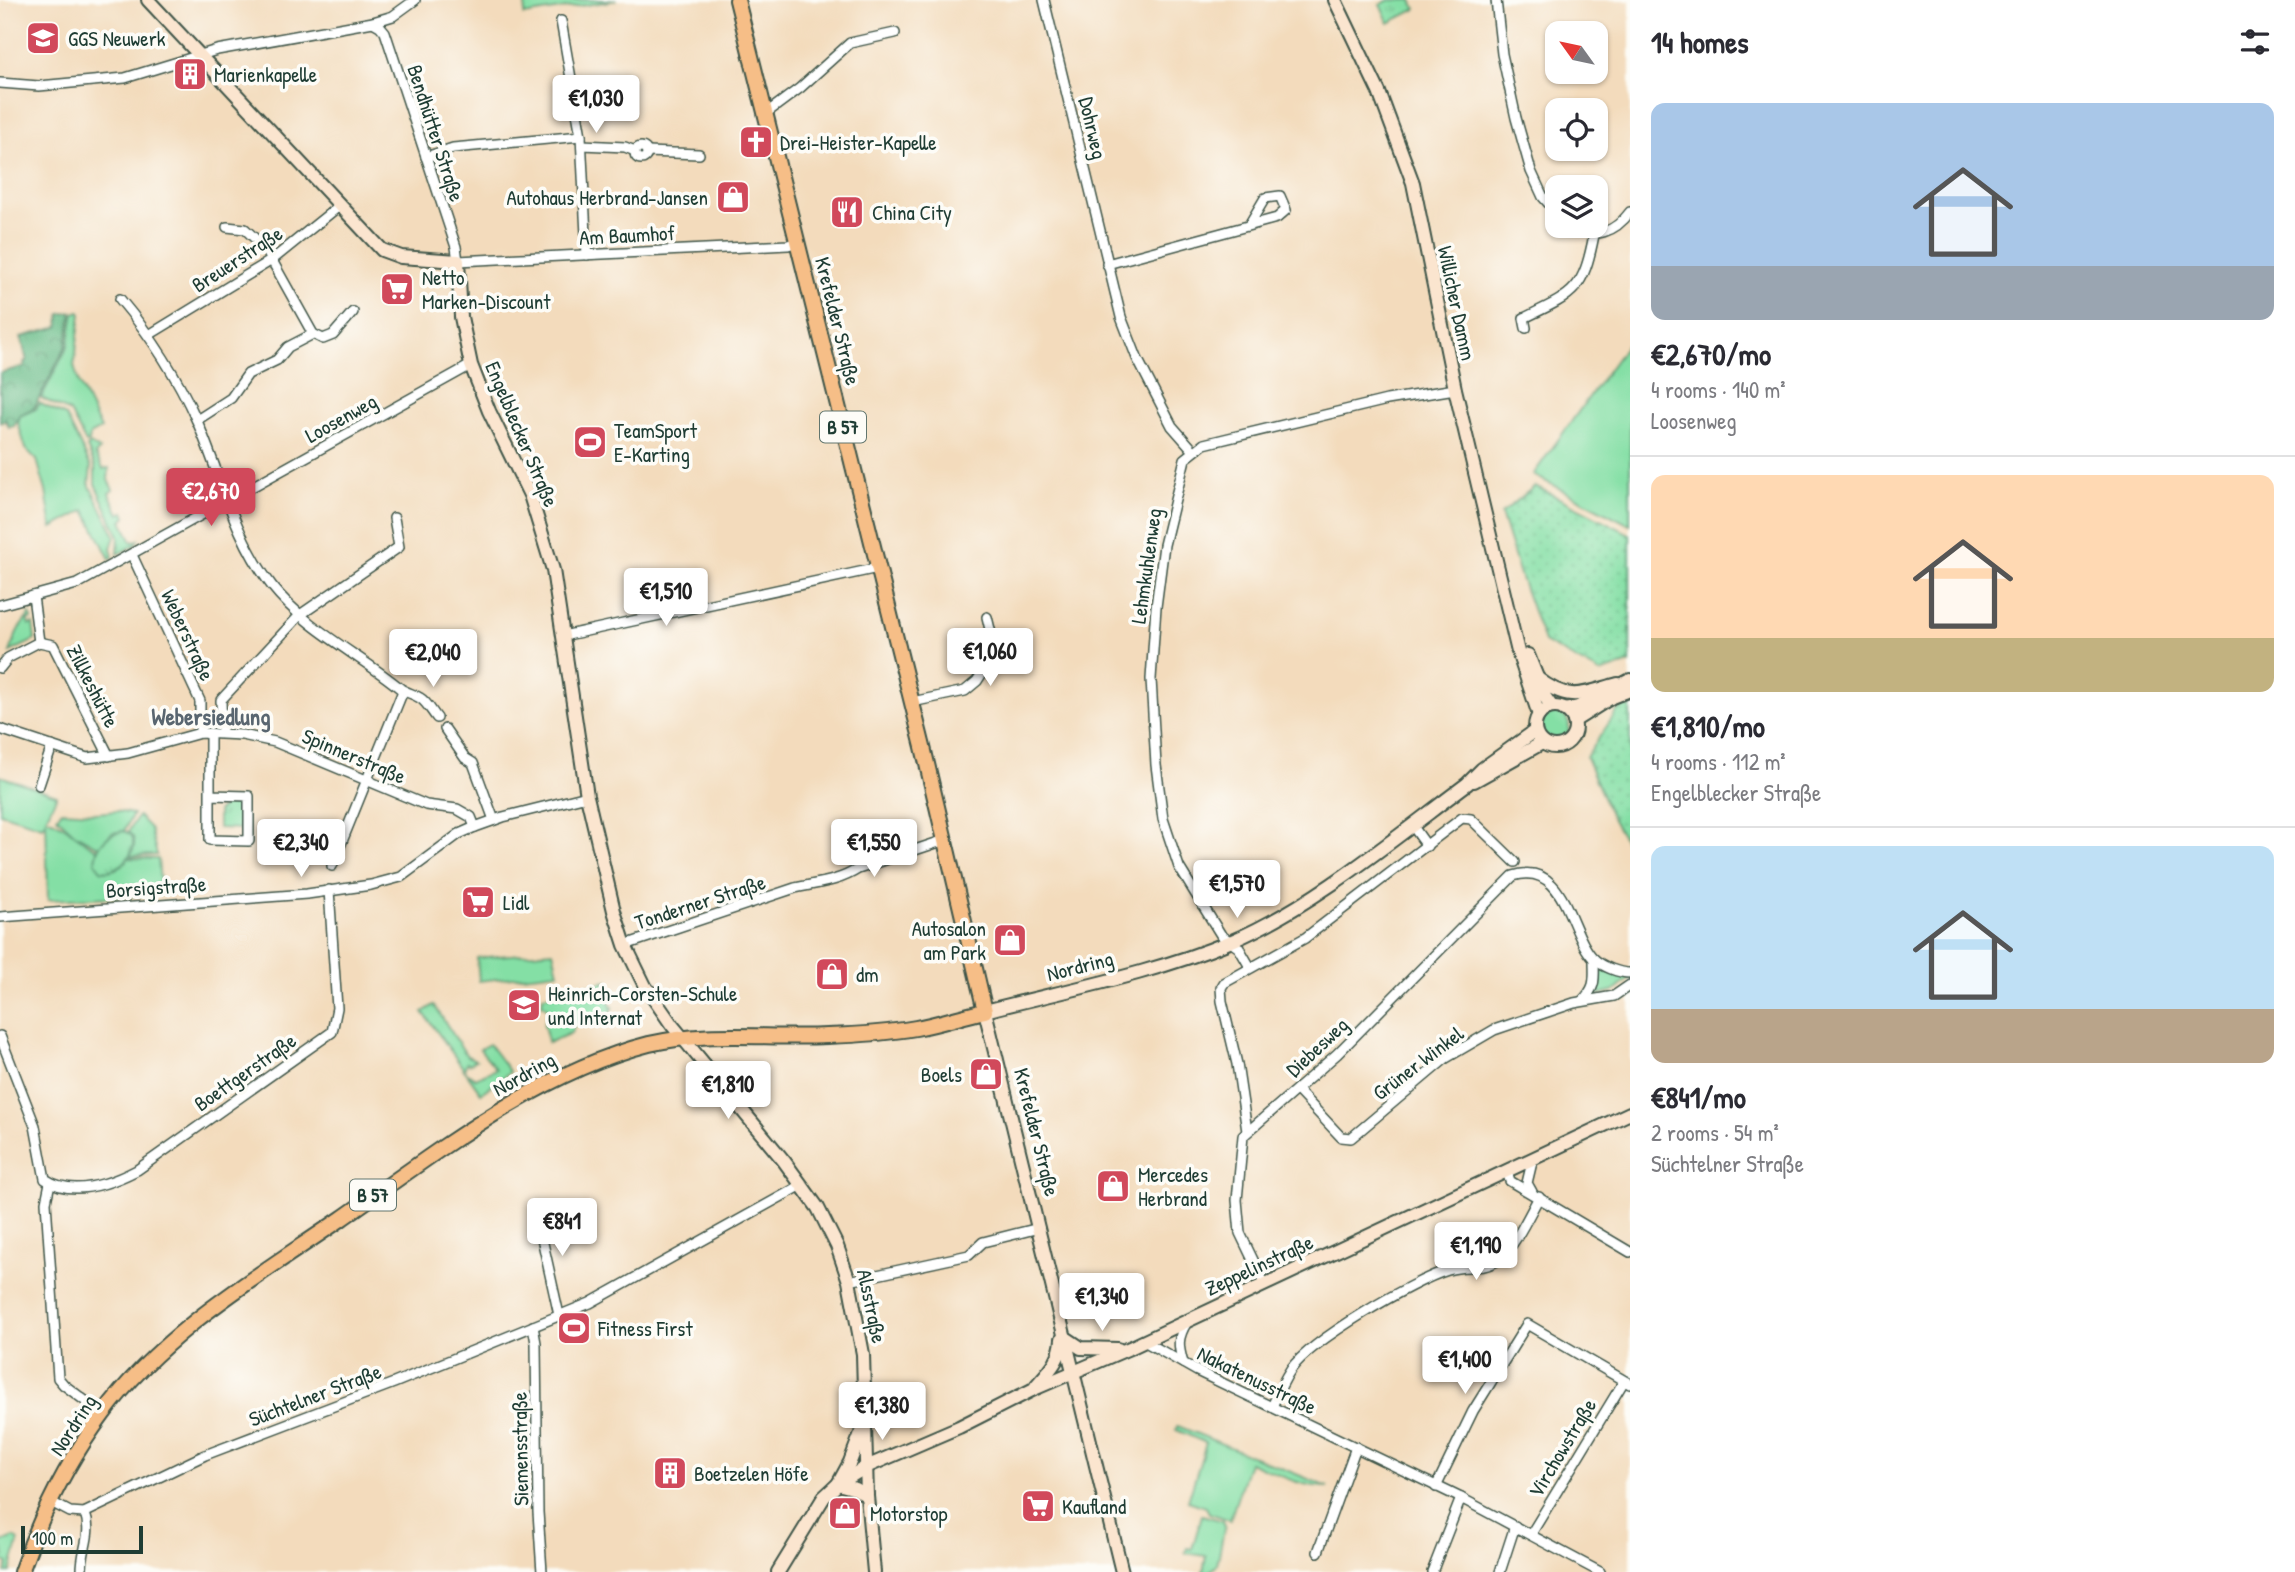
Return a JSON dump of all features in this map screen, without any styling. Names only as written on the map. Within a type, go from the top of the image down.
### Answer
[{"type":"main road","name":"Krefelder Straße","points":[[737,0],[912,702],[985,1011]]},
{"type":"main road","name":"Nordring","points":[[21,1572],[32,1542],[74,1458],[103,1414],[131,1381],[190,1326],[383,1188],[492,1116],[566,1074],[595,1061],[648,1044],[681,1037],[825,1037],[877,1033],[916,1028],[985,1011]]},
{"type":"street","points":[[148,0],[375,243],[390,254],[458,261]]},
{"type":"street","points":[[0,83],[39,86],[125,78],[239,46],[373,22],[393,16],[415,0]]},
{"type":"street","name":"Dohrweg","points":[[1044,0],[1121,317],[1137,358],[1172,426],[1194,451]]},
{"type":"street","name":"Willicher Damm","points":[[1335,0],[1378,92],[1413,183],[1455,389],[1518,652],[1539,715]]},
{"type":"street","points":[[1496,0],[1502,54],[1516,118],[1531,171],[1545,199]]},
{"type":"street","points":[[561,21],[581,140],[587,255]]},
{"type":"street","name":"Bendhütter Straße","points":[[373,22],[385,32],[456,247],[458,261]]},
{"type":"street","points":[[765,114],[800,88],[850,43],[895,33]]},
{"type":"street","points":[[426,157],[453,148],[581,140],[635,150],[642,147],[647,152],[699,154]]},
{"type":"street","name":"Breuerstraße","points":[[149,335],[272,260],[339,206]]},
{"type":"street","points":[[1608,230],[1613,229],[1630,212]]},
{"type":"street","points":[[1107,264],[1249,225]]},
{"type":"street","points":[[227,227],[246,229],[265,248],[313,334],[323,340],[333,335],[353,312]]},
{"type":"street","points":[[1526,328],[1524,318],[1564,299],[1574,290],[1585,272],[1593,238]]},
{"type":"street","name":"Am Baumhof","points":[[458,261],[788,245],[797,242]]},
{"type":"street","name":"Engelblecker Straße","points":[[458,261],[461,317],[471,365],[489,411],[530,495],[553,570],[587,796],[614,911],[625,945],[645,986],[681,1037],[802,1185]]},
{"type":"street","points":[[120,299],[171,366],[197,420],[226,502],[244,539],[272,585],[300,615],[331,641],[388,676],[403,691],[422,699],[437,718]]},
{"type":"street","points":[[197,420],[231,398],[248,374],[276,359],[288,346],[313,334]]},
{"type":"street","name":"Loosenweg","points":[[0,605],[77,584],[471,365]]},
{"type":"street","points":[[1194,451],[1210,443],[1387,400],[1455,389]]},
{"type":"street","name":"Lehmkuhlenweg","points":[[1194,451],[1185,459],[1172,506],[1156,607],[1151,680],[1156,765],[1163,819],[1179,867],[1221,935],[1231,942]]},
{"type":"street","points":[[300,615],[399,547],[394,518]]},
{"type":"street","name":"Weberstraße","points":[[131,555],[200,701],[205,733]]},
{"type":"street","points":[[563,636],[878,568]]},
{"type":"street","name":"Zillkeshütte","points":[[33,596],[39,642]]},
{"type":"street","name":"Weberstraße","points":[[222,733],[221,700],[300,615]]},
{"type":"street","points":[[912,702],[965,691],[977,681],[993,656],[995,646],[987,617]]},
{"type":"street","name":"Willicher Damm","points":[[1513,623],[1536,677],[1558,709]]},
{"type":"street","name":"Zillkeshütte","points":[[0,668],[8,658],[39,642],[53,645],[109,756]]},
{"type":"street","points":[[1536,677],[1558,692],[1571,696],[1626,685]]},
{"type":"street","points":[[1574,721],[1573,734],[1566,744],[1554,747],[1542,743],[1535,731],[1539,715],[1578,707],[1626,685]]},
{"type":"street","points":[[1574,721],[1626,685]]},
{"type":"street","points":[[332,866],[403,691]]},
{"type":"street","points":[[1558,709],[1574,721]]},
{"type":"street","name":"Zillkeshütte","points":[[0,729],[87,758],[128,753]]},
{"type":"street","points":[[445,729],[465,758],[473,763],[494,820]]},
{"type":"street","name":"Nordring","points":[[985,1011],[1135,974],[1231,942],[1261,927],[1314,895],[1412,825],[1535,731]]},
{"type":"street","points":[[205,733],[210,795],[210,840],[249,841],[249,796],[210,795]]},
{"type":"street","name":"Spinnerstraße","points":[[128,753],[205,733],[222,733],[275,742],[426,805],[457,809],[471,817],[475,827]]},
{"type":"street","name":"Nordring","points":[[1467,784],[1488,775],[1542,743]]},
{"type":"street","points":[[39,785],[52,746]]},
{"type":"street","name":"Borsigstraße","points":[[0,917],[371,885],[401,877],[459,834],[475,827],[587,796]]},
{"type":"street","points":[[1264,1283],[1240,1233],[1237,1200],[1241,1143],[1247,1131],[1237,1063],[1221,994],[1224,982],[1305,938],[1462,818],[1471,818],[1515,862]]},
{"type":"street","points":[[1412,825],[1427,846]]},
{"type":"street","name":"Tonderner Straße","points":[[625,945],[795,888],[846,877],[858,869],[945,840]]},
{"type":"street","name":"Diebesweg","points":[[1247,1131],[1337,1054],[1513,876],[1521,873],[1534,874],[1546,880],[1557,891],[1594,959]]},
{"type":"street","name":"Boettgerstraße","points":[[50,1183],[63,1188],[115,1182],[144,1165],[332,1032],[337,1008],[329,890]]},
{"type":"street","points":[[1231,942],[1239,948],[1250,967]]},
{"type":"street","points":[[1594,959],[1611,969],[1630,973]]},
{"type":"street","points":[[1582,1001],[1591,991],[1595,979],[1594,959]]},
{"type":"street","name":"Grüner Winkel","points":[[1297,1090],[1341,1137],[1351,1138],[1446,1058],[1494,1030],[1582,1001],[1614,996],[1630,985]]},
{"type":"street","name":"Krefelder Straße","points":[[985,1011],[1122,1572]]},
{"type":"street","points":[[0,1036],[35,1126],[42,1170],[45,1179],[50,1183],[46,1202],[58,1378],[103,1414]]},
{"type":"street","name":"Zeppelinstraße","points":[[838,1484],[866,1466],[959,1427],[1034,1389],[1138,1344],[1630,1113]]},
{"type":"street","points":[[1533,1158],[1527,1183],[1536,1196]]},
{"type":"street","points":[[1507,1171],[1510,1181],[1630,1252]]},
{"type":"street","name":"Alsstraße","points":[[802,1185],[825,1220],[849,1281],[863,1354],[867,1496],[874,1572]]},
{"type":"street","name":"Süchtelner Straße","points":[[85,1513],[205,1455],[394,1383],[590,1303],[802,1185]]},
{"type":"street","points":[[1272,1407],[1292,1368],[1314,1347],[1365,1313],[1447,1270],[1464,1266],[1487,1267],[1501,1258],[1536,1196]]},
{"type":"street","points":[[535,1207],[559,1315]]},
{"type":"street","points":[[849,1281],[969,1255],[983,1242],[1039,1228]]},
{"type":"street","points":[[1183,1363],[1178,1344],[1180,1334],[1190,1318]]},
{"type":"street","points":[[1436,1487],[1473,1412],[1527,1324],[1627,1382]]},
{"type":"street","name":"Siemensstraße","points":[[533,1326],[536,1343],[538,1512],[542,1572]]},
{"type":"street","points":[[1064,1332],[1075,1345],[1094,1350],[1138,1344]]},
{"type":"street","points":[[1034,1389],[1060,1354],[1064,1332]]},
{"type":"street","name":"Nakatenusstraße","points":[[1138,1344],[1183,1363],[1461,1498],[1601,1572]]},
{"type":"street","name":"Virchowstraße","points":[[1531,1534],[1627,1382]]},
{"type":"street","points":[[778,1572],[824,1497],[838,1484],[850,1462],[865,1422]]},
{"type":"street","points":[[1318,1552],[1356,1447]]},
{"type":"street","points":[[838,1484],[856,1489],[867,1496]]},
{"type":"street","points":[[1432,1572],[1461,1498]]},
{"type":"street","points":[[51,1502],[70,1512],[85,1513],[89,1532],[82,1572]]},
{"type":"street","points":[[1500,1572],[1515,1526]]},
{"type":"green space","points":[[526,0],[617,0],[524,15]]},
{"type":"green space","points":[[1389,0],[1412,0],[1416,9],[1389,23],[1380,5]]},
{"type":"green space","points":[[79,311],[81,314],[74,366],[79,383],[101,429],[90,435],[89,442],[86,443],[70,412],[41,398],[68,346],[74,313]]},
{"type":"green space","points":[[72,312],[66,346],[34,408],[20,415],[14,426],[9,427],[6,420],[0,423],[0,373],[25,366],[24,362],[27,361],[21,337],[59,327],[60,314]]},
{"type":"green space","points":[[1630,340],[1630,525],[1533,475]]},
{"type":"green space","points":[[39,403],[66,416],[91,467],[89,484],[115,536],[111,548],[113,557],[110,559],[85,510],[52,528],[46,491],[37,460],[26,449],[18,423],[20,416],[36,409]]},
{"type":"green space","points":[[90,444],[100,450],[95,454],[103,469],[109,468],[108,480],[113,490],[109,493],[119,514],[124,512],[126,517],[122,521],[132,542],[138,540],[135,545],[118,554],[119,536],[95,484],[95,466],[87,447]]},
{"type":"green space","points":[[1535,486],[1630,534],[1630,663],[1600,673],[1544,642],[1501,514]]},
{"type":"green space","points":[[30,614],[32,619],[27,620],[29,625],[33,624],[35,640],[10,652],[18,630]]},
{"type":"green space","points":[[1630,705],[1630,850],[1611,816],[1586,757],[1619,708]]},
{"type":"green space","points":[[1555,713],[1565,717],[1569,727],[1565,737],[1555,741],[1545,737],[1541,727],[1545,717]]},
{"type":"green space","points":[[0,776],[57,795],[46,818],[97,849],[95,862],[101,870],[116,868],[128,858],[158,859],[161,895],[48,900],[46,820],[42,826],[0,813]]},
{"type":"green space","points":[[223,803],[241,804],[241,829],[218,828],[218,810]]},
{"type":"green space","points":[[61,811],[116,811],[133,814],[124,831],[112,833],[99,847],[74,833],[57,817]]},
{"type":"green space","points":[[138,816],[150,828],[157,855],[130,856],[134,843],[128,832]]},
{"type":"green space","points":[[124,831],[133,838],[128,857],[114,869],[101,870],[95,862],[100,846],[112,834]]},
{"type":"green space","points":[[553,951],[558,972],[479,981],[477,958]]},
{"type":"green space","points":[[1598,967],[1629,979],[1616,990],[1596,995]]},
{"type":"green space","points":[[607,981],[605,984],[613,1007],[610,1015],[593,1025],[595,1015],[576,1022],[571,1033],[548,1043],[544,1025],[548,1009],[542,1004],[543,996]]},
{"type":"green space","points":[[434,1005],[467,1056],[476,1060],[469,1064],[467,1062],[464,1070],[423,1012]]},
{"type":"green space","points":[[489,1044],[510,1072],[481,1093],[465,1071],[475,1078],[496,1069],[480,1049]]},
{"type":"green space","points":[[1477,1244],[1498,1256],[1483,1263],[1467,1260]]},
{"type":"green space","points":[[1177,1426],[1328,1487],[1297,1482],[1249,1462],[1230,1520],[1209,1513],[1206,1507],[1188,1501],[1206,1443],[1176,1430]]},
{"type":"green space","points":[[1202,1515],[1223,1521],[1225,1525],[1217,1565],[1210,1572],[1203,1572],[1206,1556],[1185,1553],[1187,1548],[1192,1549]]},
{"type":"green space","points":[[14,1537],[19,1540],[10,1572],[5,1572],[8,1563],[0,1560],[5,1556],[0,1543]]},
{"type":"place","name":"GGS Neuwerk","points":[[43,38]]},
{"type":"place","name":"Marienkapelle","points":[[190,74]]},
{"type":"place","name":"Drei-Heister-Kapelle","points":[[756,142]]},
{"type":"place","name":"Autohaus Herbrand-Jansen","points":[[733,197]]},
{"type":"place","name":"China City","points":[[847,212]]},
{"type":"place","name":"Netto Marken-Discount","points":[[397,289]]},
{"type":"place","name":"TeamSport E-Karting","points":[[590,442]]},
{"type":"place","name":"Lidl","points":[[478,902]]},
{"type":"place","name":"Autosalon am Park","points":[[1010,940]]},
{"type":"place","name":"dm","points":[[832,974]]},
{"type":"place","name":"Heinrich-Corsten-Schule und Internat","points":[[524,1005]]},
{"type":"place","name":"Boels","points":[[986,1074]]},
{"type":"place","name":"Mercedes Herbrand","points":[[1113,1186]]},
{"type":"place","name":"Fitness First","points":[[574,1328]]},
{"type":"place","name":"Boetzelen Höfe","points":[[670,1473]]},
{"type":"place","name":"Kaufland","points":[[1038,1506]]},
{"type":"place","name":"Motorstop","points":[[845,1513]]},
{"type":"district","name":"Webersiedlung","points":[[211,716]]}]
